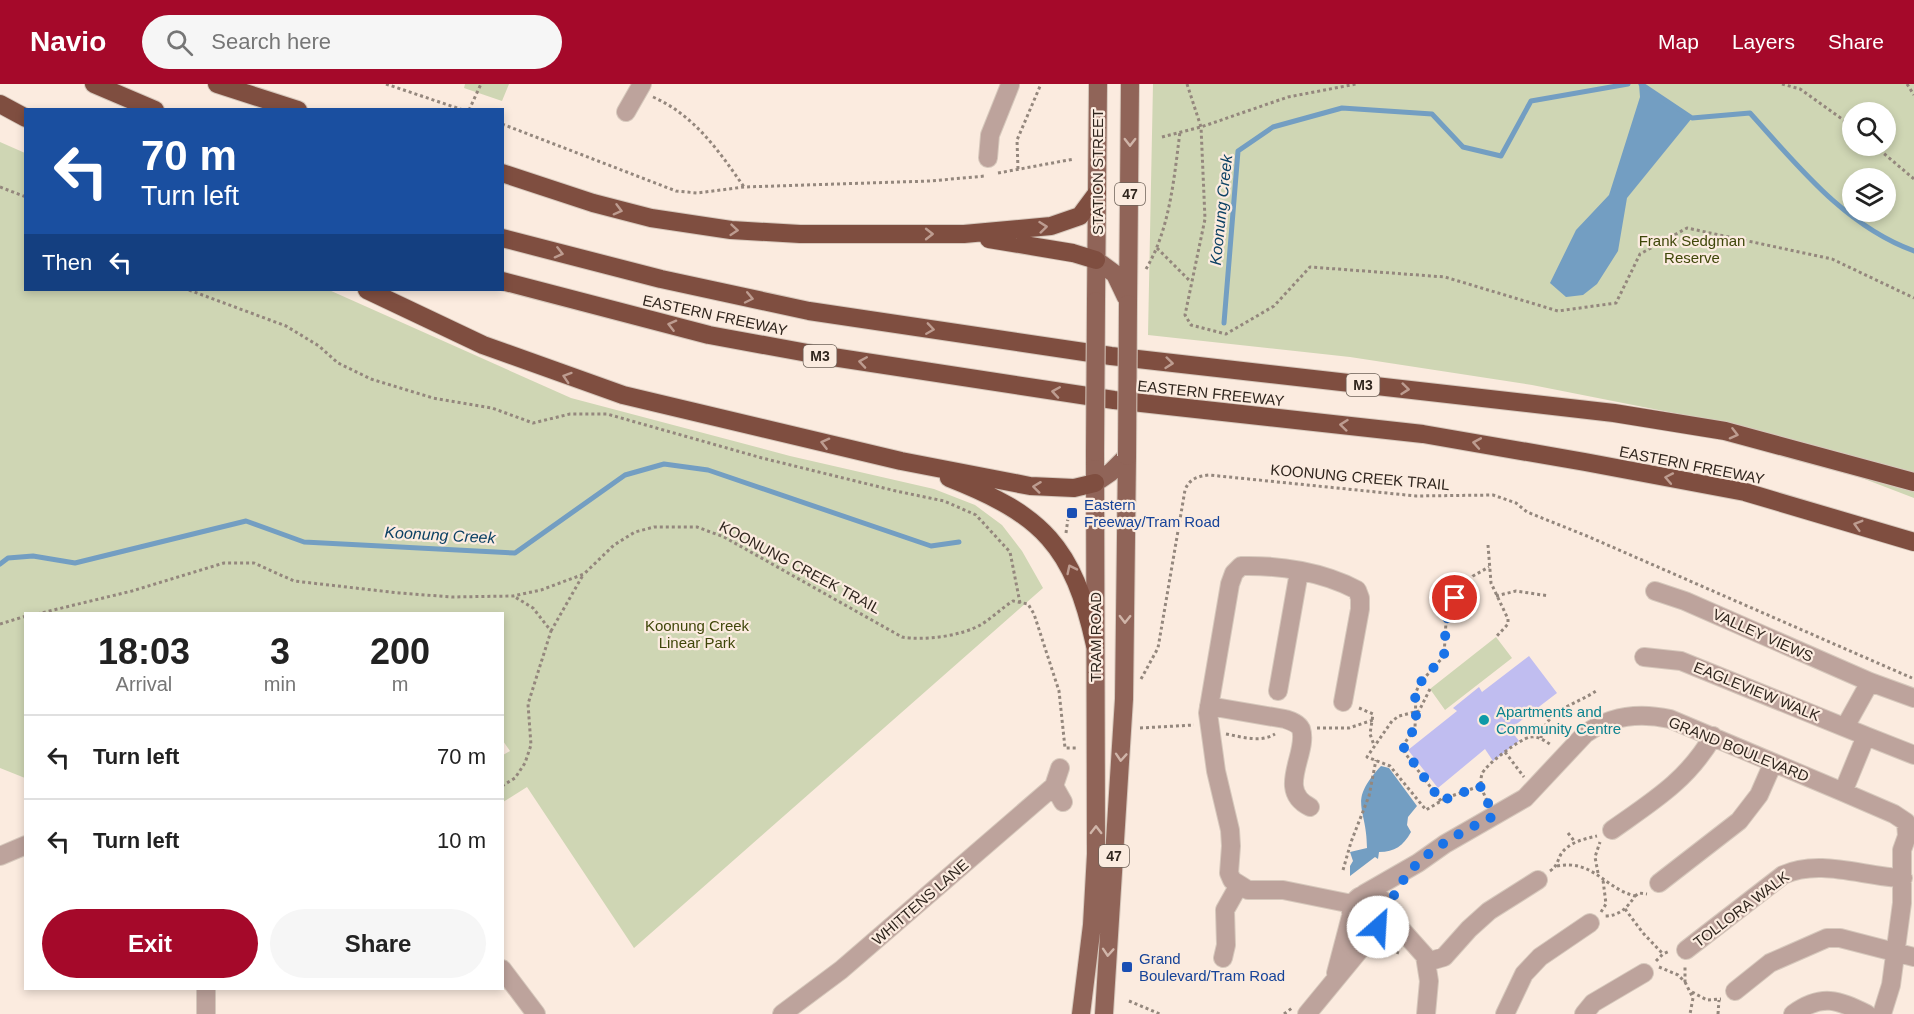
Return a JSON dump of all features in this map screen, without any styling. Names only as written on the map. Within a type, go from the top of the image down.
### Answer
[{"type":"highway","points":[[94,84],[150,108]]},
{"type":"highway","points":[[217,84],[292,108]]},
{"type":"highway","points":[[0,103],[24,111]]},
{"type":"highway","points":[[0,103],[24,117]]},
{"type":"highway","points":[[504,174],[624,212],[730,230],[800,234],[964,234],[1064,224],[1080,216],[1097,193]]},
{"type":"highway","points":[[964,234],[1061,250],[1096,260]]},
{"type":"highway","name":"EASTERN FREEWAY","points":[[504,239],[661,279],[809,311],[1111,356],[1614,413],[1725,431],[1914,482]]},
{"type":"highway","name":"EASTERN FREEWAY","points":[[504,282],[709,335],[813,354],[1113,400],[1423,434],[1608,466],[1745,492],[1914,542]]},
{"type":"highway","points":[[369,291],[483,345],[623,395],[901,461],[1030,486],[1074,488],[1095,483]]},
{"type":"highway","points":[[901,461],[948,477],[990,496],[1041,529],[1069,563],[1086,604],[1095,645]]},
{"type":"main road","name":"STATION STREET","points":[[1096,260],[1098,84]]},
{"type":"main road","name":"47","points":[[1128,304],[1130,84]]},
{"type":"main road","points":[[1096,260],[1110,269],[1120,281],[1128,304]]},
{"type":"main road","name":"TRAM ROAD","points":[[1081,1014],[1092,925],[1096,854],[1096,260]]},
{"type":"main road","name":"TRAM ROAD","points":[[1104,1014],[1124,699],[1128,304]]},
{"type":"main road","points":[[1095,483],[1111,472],[1127,456]]},
{"type":"street","points":[[988,158],[990,135],[1005,84]]},
{"type":"street","points":[[627,112],[641,87]]},
{"type":"street","points":[[1343,702],[1360,598],[1357,590],[1340,581],[1299,572],[1241,566],[1234,573],[1209,706],[1209,728],[1230,830],[1229,873],[1232,880],[1248,890],[1282,890],[1356,905],[1379,896],[1377,926]]},
{"type":"street","points":[[1278,691],[1299,572]]},
{"type":"street","name":"VALLEY VIEWS","points":[[1655,591],[1685,601],[1870,682],[1914,698]]},
{"type":"street","name":"EAGLEVIEW WALK","points":[[1644,657],[1681,661],[1914,755]]},
{"type":"street","points":[[1845,727],[1870,682]]},
{"type":"street","points":[[1209,706],[1286,719],[1296,723],[1301,729],[1301,740],[1295,793],[1310,807]]},
{"type":"street","name":"GRAND BOULEVARD","points":[[1332,983],[1356,905],[1445,844],[1525,798],[1596,726],[1628,716],[1662,717],[1713,736],[1843,792],[1899,817],[1911,828],[1902,850],[1903,878],[1908,898],[1895,952],[1891,985],[1882,1014]]},
{"type":"street","points":[[1612,830],[1673,787],[1697,762],[1713,736]]},
{"type":"street","points":[[1843,792],[1866,736]]},
{"type":"street","points":[[1656,889],[1739,821],[1759,795],[1773,763]]},
{"type":"street","name":"WHITTENS LANE","points":[[782,1014],[841,970],[1059,794],[1060,768]]},
{"type":"street","points":[[0,856],[24,846]]},
{"type":"street","name":"GRAND BOULEVARD","points":[[1307,1014],[1377,926],[1404,879],[1418,864]]},
{"type":"street","name":"TOLLORA WALK","points":[[1686,950],[1783,875],[1794,870],[1824,868],[1870,876],[1903,878]]},
{"type":"street","points":[[1426,962],[1444,957],[1489,911],[1538,880]]},
{"type":"street","points":[[1223,958],[1226,945],[1225,910],[1239,885]]},
{"type":"street","points":[[1356,905],[1359,927],[1377,926],[1392,919],[1410,951],[1426,962],[1429,981],[1426,1014]]},
{"type":"street","points":[[1505,1014],[1524,974],[1547,951],[1590,923]]},
{"type":"street","points":[[1726,995],[1770,963],[1827,938],[1840,938],[1914,957]]},
{"type":"street","points":[[504,972],[526,1011]]},
{"type":"street","points":[[1584,1014],[1593,1003],[1644,973]]},
{"type":"street","points":[[206,990],[206,1014]]},
{"type":"street","points":[[1793,1014],[1807,1005],[1830,1000],[1849,1005],[1867,1014]]},
{"type":"path","points":[[386,84],[457,108]]},
{"type":"path","points":[[470,108],[482,84]]},
{"type":"path","points":[[1018,170],[1017,141],[1041,84]]},
{"type":"path","points":[[1187,84],[1201,128],[1205,219],[1191,282],[1187,320],[1191,324],[1226,334],[1274,306],[1310,267],[1445,277],[1558,311],[1616,303],[1640,254],[1687,228],[1832,259],[1914,298]]},
{"type":"path","points":[[1162,137],[1201,128],[1288,97],[1356,84]]},
{"type":"path","points":[[1782,84],[1800,89],[1842,119]]},
{"type":"path","points":[[1907,84],[1914,95]]},
{"type":"path","points":[[641,87],[670,104],[711,140],[744,186]]},
{"type":"path","points":[[504,125],[676,191],[697,193],[744,186],[930,181],[980,177],[1074,159]]},
{"type":"path","points":[[1142,276],[1157,248],[1172,190],[1180,132]]},
{"type":"path","points":[[1887,156],[1914,179]]},
{"type":"path","points":[[0,187],[24,196]]},
{"type":"path","points":[[1157,248],[1191,282]]},
{"type":"path","points":[[192,291],[286,326],[319,346],[338,363],[371,379],[434,398],[492,408],[533,423],[570,414],[607,414],[762,458],[944,501],[976,515],[1010,552],[1020,603],[1028,604],[1034,614],[1059,691],[1065,748],[1095,748]]},
{"type":"path","name":"KOONUNG CREEK TRAIL","points":[[1142,679],[1158,648],[1185,490],[1187,485],[1198,476],[1209,475],[1416,496],[1493,495],[1516,503],[1527,513],[1587,536],[1914,678]]},
{"type":"path","points":[[1064,541],[1069,525],[1070,498]]},
{"type":"path","name":"KOONUNG CREEK TRAIL","points":[[45,612],[132,591],[224,563],[254,563],[294,581],[452,597],[513,596],[541,590],[584,574],[614,545],[635,532],[654,527],[697,527],[724,537],[902,637],[920,640],[970,628],[980,625],[1013,601],[1020,603]]},
{"type":"path","points":[[1488,545],[1489,567],[1496,596],[1508,619],[1508,624],[1496,637]]},
{"type":"path","points":[[1441,801],[1405,753],[1404,744],[1415,728],[1414,700],[1420,683],[1444,656],[1446,622],[1455,598],[1473,576],[1489,567]]},
{"type":"path","points":[[504,785],[515,778],[525,763],[531,745],[528,704],[551,631],[584,574]]},
{"type":"path","points":[[1496,596],[1516,591],[1549,596]]},
{"type":"path","points":[[513,596],[533,608],[551,631]]},
{"type":"path","points":[[0,624],[24,617]]},
{"type":"path","points":[[1430,689],[1423,705],[1416,713],[1392,721],[1367,757],[1390,766],[1426,810],[1441,801],[1480,786]]},
{"type":"path","points":[[1541,738],[1542,730],[1553,716],[1596,691]]},
{"type":"path","points":[[1343,702],[1373,714],[1370,734],[1374,745]]},
{"type":"path","points":[[1140,728],[1151,727]]},
{"type":"path","points":[[1494,816],[1480,786],[1483,771],[1493,761],[1524,739],[1541,738],[1564,757]]},
{"type":"path","points":[[1343,870],[1369,796],[1374,760]]},
{"type":"path","points":[[1568,833],[1575,842]]},
{"type":"path","points":[[1538,880],[1557,866],[1561,854],[1575,842],[1603,836],[1595,857],[1599,875]]},
{"type":"path","points":[[1557,866],[1583,866],[1599,875],[1617,890],[1635,896]]},
{"type":"path","points":[[1603,879],[1606,904],[1598,916],[1611,916],[1626,909],[1639,893],[1656,889]]},
{"type":"path","points":[[1626,909],[1643,933],[1663,954]]},
{"type":"path","points":[[1377,926],[1373,951],[1384,948],[1410,951]]},
{"type":"path","points":[[1685,982],[1686,950],[1677,949],[1663,954],[1654,966],[1678,975],[1692,992],[1707,1000],[1726,995]]},
{"type":"path","points":[[1690,1014],[1692,992]]},
{"type":"path","points":[[1718,1014],[1726,995]]},
{"type":"path","points":[[1129,1001],[1160,1014]]},
{"type":"green space","points":[[465,84],[509,84],[502,101],[464,88]]},
{"type":"green space","name":"Frank Sedgman Reserve","points":[[1153,84],[1914,84],[1914,498],[1714,421],[1532,385],[1350,357],[1148,335]]},
{"type":"green space","name":"Koonung Creek Linear Park","points":[[0,142],[24,153],[24,291],[331,291],[571,398],[790,456],[934,489],[975,505],[1002,525],[1022,551],[1043,588],[634,948],[527,787],[504,801],[504,754],[510,751],[504,742],[504,612],[24,612],[24,778],[0,768]]},
{"type":"green space","points":[[1496,637],[1512,658],[1445,710],[1430,689]]},
{"type":"water","points":[[1639,84],[1692,118],[1627,198],[1618,251],[1597,284],[1583,295],[1566,297],[1550,283],[1576,230],[1609,195],[1640,97]]},
{"type":"water","points":[[1381,766],[1389,768],[1417,806],[1408,817],[1407,825],[1411,832],[1398,847],[1390,851],[1379,852],[1378,859],[1375,857],[1350,876],[1350,866],[1353,861],[1350,852],[1367,848],[1361,805],[1364,789]]},
{"type":"building","name":"Apartments and Community Centre","points":[[1529,656],[1557,693],[1510,729],[1519,741],[1493,761],[1485,749],[1438,788],[1408,750],[1457,711],[1453,708],[1479,687],[1482,692]]},
{"type":"waterway","name":"Koonung Creek","points":[[1224,323],[1238,151],[1273,127],[1342,108],[1432,114],[1463,147],[1501,156],[1531,101],[1628,84]]},
{"type":"waterway","name":"Koonung Creek","points":[[1641,84],[1692,118],[1750,113],[1824,193],[1844,210],[1889,240],[1914,251]]},
{"type":"waterway","name":"Koonung Creek","points":[[0,564],[8,558],[33,556],[75,563],[246,521],[304,542],[515,553],[625,475],[664,464],[708,470],[931,546],[959,542]]},
{"type":"place","name":"Eastern Freeway/Tram Road","points":[[1072,513]]},
{"type":"place","name":"Apartments and Community Centre","points":[[1484,720]]},
{"type":"place","name":"Grand Boulevard/Tram Road","points":[[1127,967]]},
{"type":"route","points":[[1378,927],[1384,922],[1387,909],[1404,879],[1418,864],[1445,844],[1494,816],[1480,786],[1441,801],[1404,749],[1404,744],[1415,728],[1417,720],[1414,707],[1416,692],[1420,683],[1444,656],[1446,622],[1455,598]]}]
